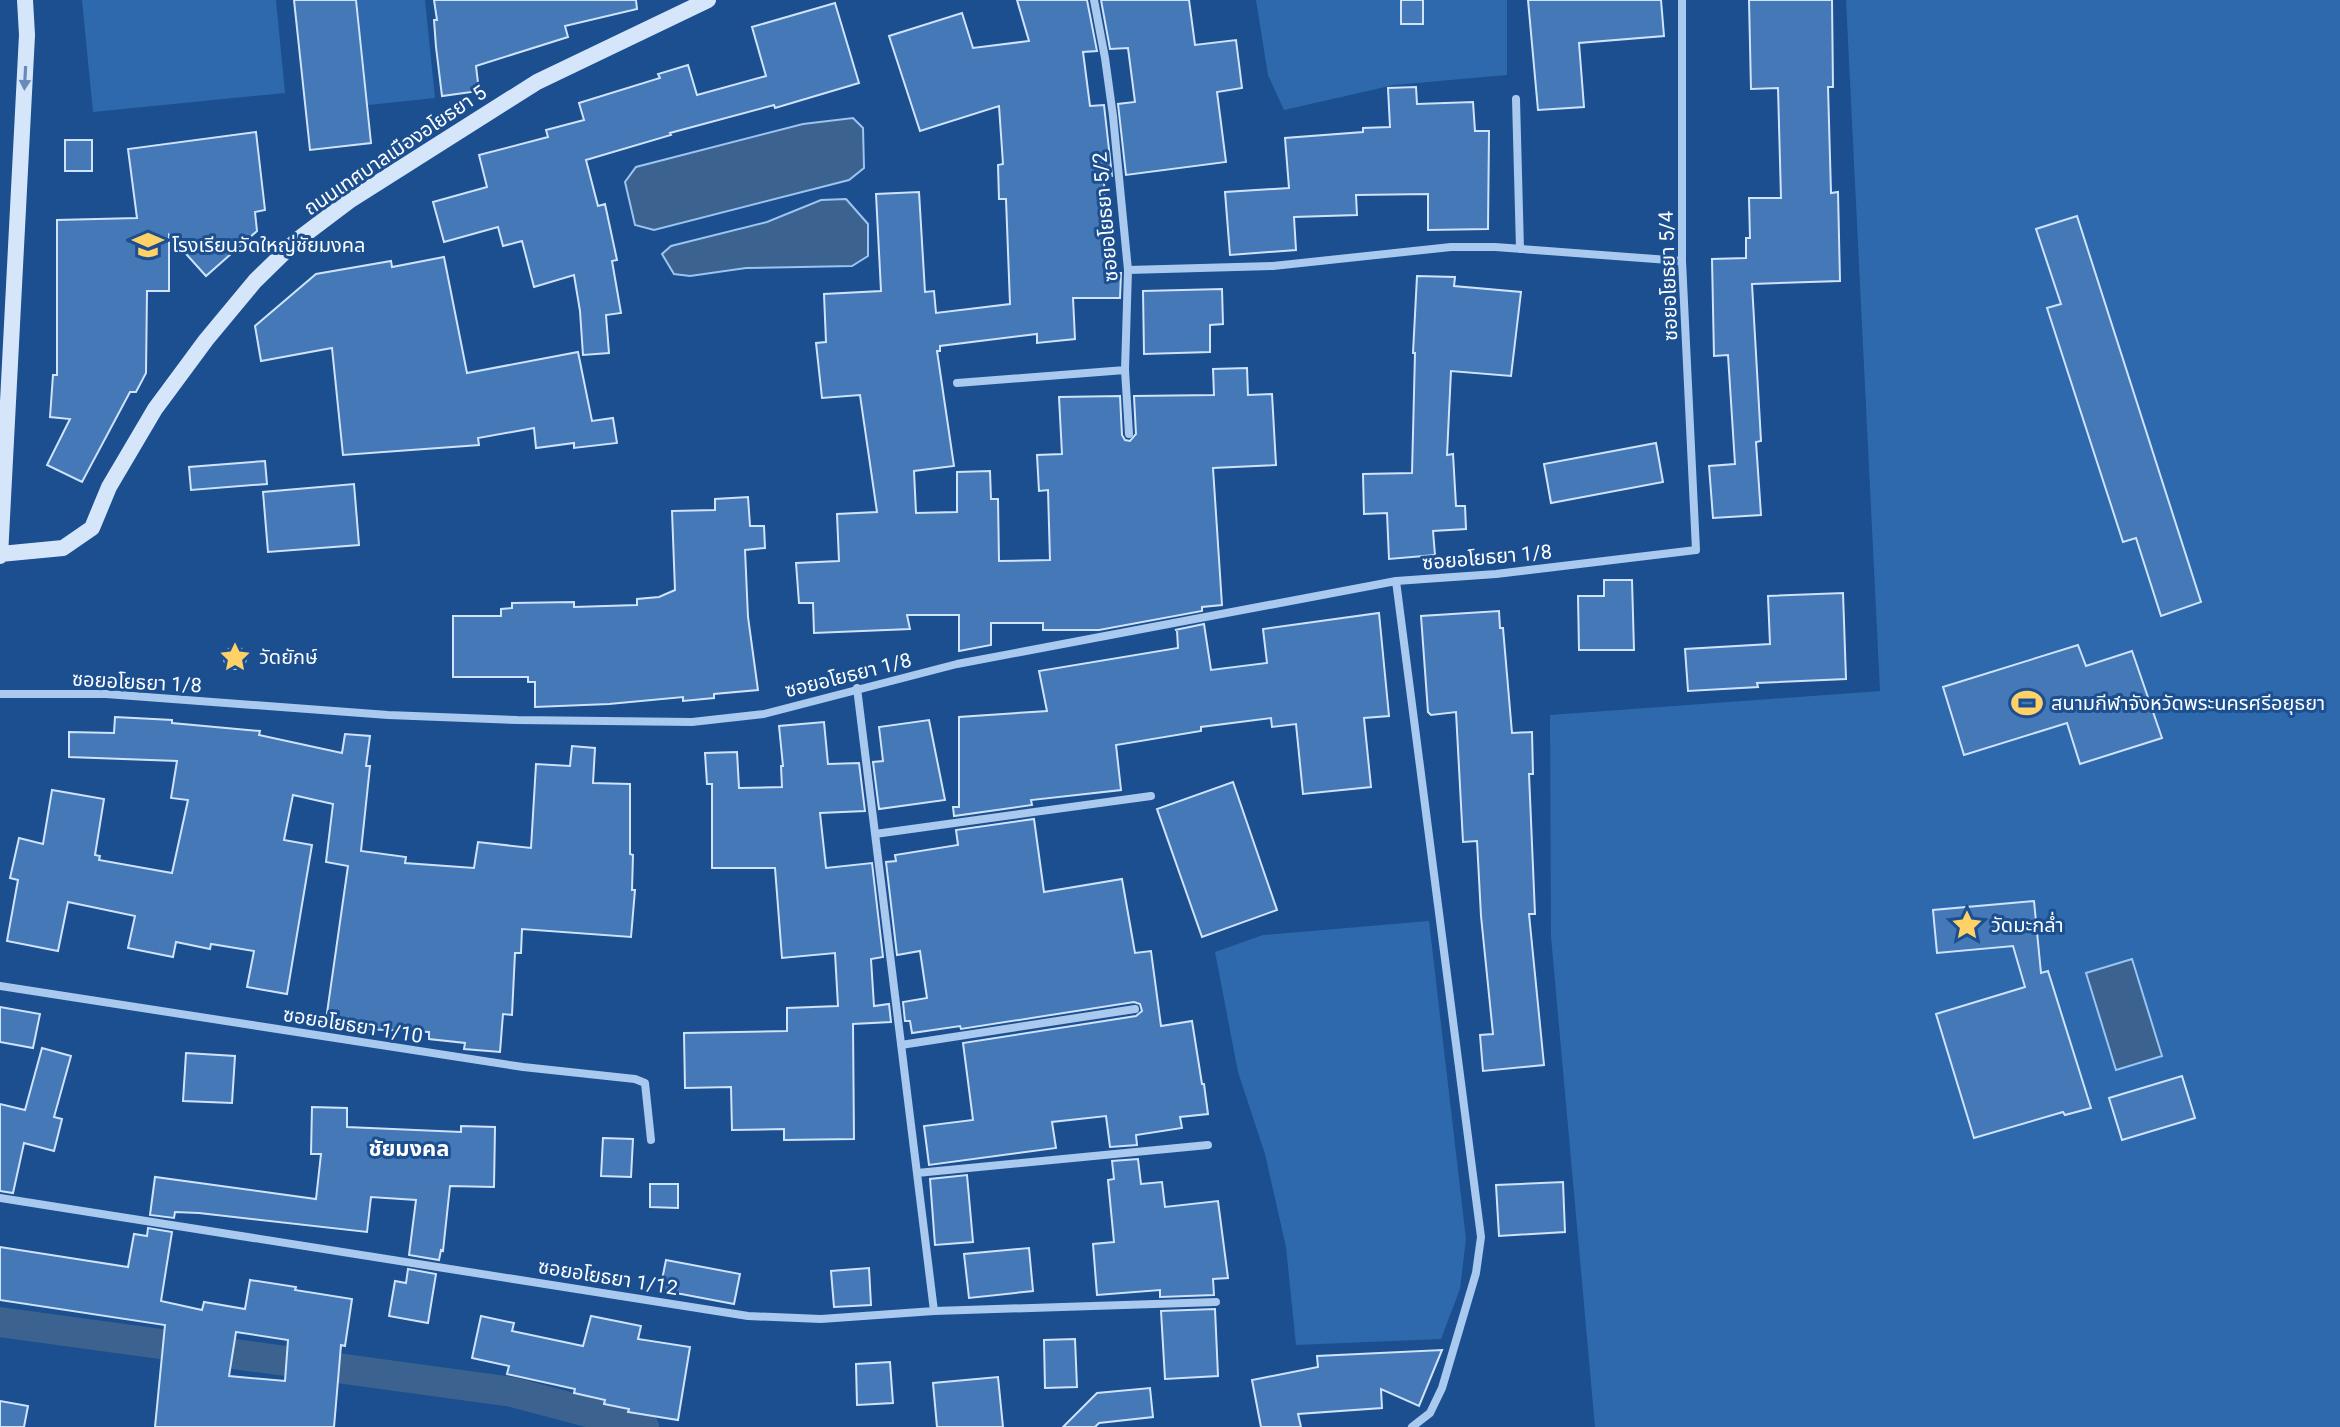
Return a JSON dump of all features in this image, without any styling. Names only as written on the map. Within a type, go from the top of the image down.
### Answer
[{"type":"street","points":[[0,555],[27,35],[25,0]]},
{"type":"street","name":"ถนนเทศบาลเมืองอโยธยา 5","points":[[0,555],[63,548],[92,528],[109,487],[155,409],[255,281],[296,241],[349,201],[537,82],[708,0]]},
{"type":"street","name":"ซอยอโยธยา 5/2","points":[[1094,0],[1105,58],[1128,270],[1125,370],[1129,434]]},
{"type":"street","name":"ซอยอโยธยา 5/4","points":[[1682,0],[1682,261],[1696,550]]},
{"type":"street","points":[[1516,99],[1520,249]]},
{"type":"street","points":[[1128,270],[1273,266],[1451,247],[1682,261]]},
{"type":"street","points":[[957,383],[1125,370]]},
{"type":"street","name":"ซอยอโยธยา 1/8","points":[[0,694],[106,694],[388,715],[629,723],[692,722],[764,714],[957,664],[1396,581],[1496,574],[1696,550]]},
{"type":"street","points":[[1396,581],[1481,1237],[1476,1273],[1442,1388],[1430,1413],[1412,1427]]},
{"type":"street","points":[[857,688],[934,1311]]},
{"type":"street","points":[[875,834],[1151,796]]},
{"type":"street","name":"ซอยอโยธยา 1/10","points":[[0,986],[523,1067],[635,1079],[645,1083],[651,1140]]},
{"type":"street","points":[[901,1045],[1135,1009]]},
{"type":"street","points":[[917,1173],[1208,1145]]},
{"type":"street","name":"ซอยอโยธยา 1/12","points":[[0,1198],[748,1316],[821,1319],[934,1311],[1216,1302]]},
{"type":"shaded area","points":[[82,0],[276,0],[285,93],[93,112]]},
{"type":"shaded area","points":[[357,0],[425,0],[435,98],[368,105]]},
{"type":"shaded area","points":[[1256,0],[1507,0],[1507,75],[1394,85],[1284,110],[1268,75]]},
{"type":"shaded area","name":"สนามกีฬาจังหวัดพระนครศรีอยุธยา","points":[[1846,0],[2340,0],[2340,1427],[1595,1427],[1551,937],[1550,715],[1880,691]]},
{"type":"shaded area","points":[[853,118],[863,128],[864,168],[849,180],[654,230],[635,225],[625,182],[636,167],[803,124]]},
{"type":"shaded area","points":[[846,199],[868,224],[868,256],[852,266],[746,268],[690,276],[674,274],[662,254],[671,246],[767,222],[821,200]]},
{"type":"shaded area","points":[[1429,921],[1466,1239],[1460,1289],[1441,1339],[1296,1345],[1286,1247],[1265,1154],[1238,1072],[1215,952],[1263,935]]},
{"type":"shaded area","points":[[2132,959],[2162,1056],[2116,1070],[2086,973]]},
{"type":"building","points":[[294,0],[356,0],[371,143],[310,150]]},
{"type":"building","points":[[434,0],[636,0],[637,9],[565,26],[568,37],[476,66],[479,91],[442,96]]},
{"type":"building","points":[[1017,0],[1087,0],[1097,51],[1083,52],[1090,106],[1104,105],[1112,176],[1104,177],[1105,241],[1108,241],[1109,273],[1121,273],[1120,298],[1073,298],[1075,339],[1037,343],[1037,334],[940,346],[940,351],[937,351],[954,466],[914,471],[916,513],[957,512],[957,472],[990,471],[991,499],[998,499],[999,561],[1050,560],[1048,490],[1039,491],[1037,455],[1062,454],[1059,397],[1120,396],[1122,435],[1130,441],[1136,434],[1134,396],[1214,395],[1213,369],[1247,368],[1248,395],[1272,394],[1276,465],[1213,468],[1222,605],[1099,630],[1043,630],[1043,623],[991,623],[991,645],[959,651],[959,615],[907,615],[910,629],[814,633],[813,603],[799,603],[796,563],[839,561],[837,514],[877,512],[860,395],[822,398],[816,343],[826,342],[824,294],[881,291],[876,194],[919,192],[925,292],[934,291],[936,313],[1010,304],[1006,199],[999,199],[998,165],[1003,164],[999,106],[920,131],[889,36],[962,13],[973,48],[1029,41]]},
{"type":"building","points":[[1101,0],[1189,0],[1195,45],[1236,40],[1242,88],[1217,92],[1226,162],[1126,175],[1118,104],[1135,102],[1128,48],[1110,49]]},
{"type":"building","points":[[1401,0],[1423,0],[1423,24],[1401,24]]},
{"type":"building","points":[[1528,0],[1661,0],[1664,36],[1579,43],[1584,107],[1538,110]]},
{"type":"building","points":[[1749,0],[1832,0],[1833,87],[1828,87],[1831,193],[1838,192],[1840,281],[1752,284],[1761,441],[1756,442],[1761,515],[1713,518],[1709,466],[1735,464],[1728,355],[1714,356],[1712,259],[1746,258],[1746,238],[1750,238],[1749,198],[1781,198],[1778,88],[1751,89]]},
{"type":"building","points":[[835,3],[859,83],[775,108],[774,105],[670,133],[586,160],[598,206],[605,204],[617,260],[612,261],[621,313],[606,315],[609,353],[583,355],[574,275],[534,287],[522,241],[503,246],[498,227],[444,242],[433,202],[487,187],[479,155],[548,137],[546,130],[584,120],[579,103],[660,78],[658,74],[688,65],[697,95],[766,76],[752,27]]},
{"type":"building","points":[[1416,87],[1417,104],[1473,102],[1475,131],[1489,131],[1488,229],[1428,230],[1428,194],[1356,195],[1357,215],[1294,217],[1296,250],[1230,255],[1225,192],[1289,188],[1285,138],[1390,127],[1388,88]]},
{"type":"building","points":[[256,132],[265,210],[255,212],[257,231],[206,276],[169,235],[169,291],[147,291],[146,373],[136,392],[130,392],[82,482],[47,465],[70,419],[50,417],[53,375],[57,375],[57,220],[137,218],[128,149]]},
{"type":"building","points":[[65,140],[92,140],[92,171],[65,171]]},
{"type":"building","points":[[2077,216],[2201,602],[2161,616],[2136,538],[2123,542],[2047,308],[2061,304],[2036,229]]},
{"type":"building","points":[[444,257],[467,373],[578,352],[592,421],[613,418],[617,443],[574,448],[574,443],[536,448],[534,428],[478,438],[479,445],[343,455],[332,348],[261,361],[255,326],[316,274],[391,261],[392,267]]},
{"type":"building","points":[[1417,276],[1455,277],[1454,286],[1521,292],[1511,376],[1451,371],[1447,455],[1453,454],[1456,506],[1465,506],[1466,529],[1433,531],[1435,555],[1389,559],[1387,513],[1364,514],[1363,474],[1412,473]]},
{"type":"building","points":[[1222,289],[1223,324],[1210,325],[1210,352],[1144,354],[1143,291]]},
{"type":"building","points":[[1656,443],[1663,482],[1551,503],[1544,464]]},
{"type":"building","points":[[265,461],[267,484],[191,490],[189,467]]},
{"type":"building","points":[[354,484],[359,545],[268,552],[263,492]]},
{"type":"building","points":[[748,497],[750,526],[764,526],[765,548],[745,550],[748,617],[758,690],[714,694],[714,698],[683,701],[683,697],[535,707],[535,682],[528,682],[528,677],[453,677],[453,616],[501,616],[501,609],[512,608],[512,603],[574,602],[574,607],[637,605],[637,599],[659,597],[675,590],[672,511],[715,510],[715,499]]},
{"type":"building","points":[[1604,580],[1632,580],[1634,650],[1579,650],[1578,596],[1604,596]]},
{"type":"building","points":[[1843,593],[1846,679],[1757,683],[1758,687],[1688,691],[1685,649],[1770,644],[1768,596]]},
{"type":"building","points":[[1499,611],[1512,733],[1532,732],[1533,774],[1529,774],[1535,914],[1529,914],[1544,1065],[1483,1071],[1480,1035],[1493,1034],[1477,841],[1463,842],[1456,712],[1431,715],[1428,712],[1421,616]]},
{"type":"building","points":[[1379,613],[1389,716],[1364,718],[1371,787],[1303,794],[1296,724],[1272,727],[1271,718],[1201,727],[1201,731],[1116,745],[1121,790],[1031,800],[1032,805],[954,816],[953,807],[959,807],[959,717],[1047,711],[1039,671],[1178,648],[1175,630],[1204,624],[1211,670],[1267,663],[1263,629]]},
{"type":"building","points":[[2078,645],[2086,666],[2132,651],[2162,738],[2080,764],[2067,723],[1964,755],[1943,687]]},
{"type":"building","points":[[231,647],[239,647],[246,658],[239,669],[231,669],[224,662],[224,654]]},
{"type":"building","points":[[115,717],[172,720],[172,723],[260,731],[259,735],[342,753],[345,734],[370,736],[361,851],[406,857],[405,863],[474,868],[478,842],[531,848],[536,764],[570,766],[572,746],[595,748],[593,783],[630,784],[630,854],[633,855],[632,890],[635,890],[631,937],[522,929],[521,953],[515,953],[512,1015],[503,1014],[500,1052],[464,1049],[465,1043],[429,1039],[429,1032],[365,1029],[364,1033],[325,1027],[348,866],[326,862],[333,804],[293,795],[284,840],[312,845],[287,994],[247,987],[254,951],[211,944],[210,949],[176,942],[173,957],[128,948],[135,916],[68,902],[58,951],[7,941],[18,880],[10,878],[19,838],[43,844],[52,790],[104,799],[95,855],[100,856],[99,860],[172,873],[188,800],[171,798],[177,761],[69,757],[69,732],[114,733]]},
{"type":"building","points":[[929,720],[945,800],[879,809],[873,762],[883,761],[879,727]]},
{"type":"building","points":[[824,722],[828,764],[859,763],[865,811],[820,813],[826,868],[872,863],[883,957],[871,959],[874,1006],[889,1004],[891,1022],[853,1024],[854,1139],[784,1140],[784,1129],[732,1130],[731,1087],[685,1088],[684,1033],[787,1031],[787,1008],[838,1006],[835,953],[782,958],[775,868],[712,868],[712,784],[707,784],[705,753],[737,752],[739,788],[782,787],[779,726]]},
{"type":"building","points":[[1233,782],[1277,910],[1202,937],[1157,809]]},
{"type":"building","points":[[1034,819],[1044,892],[1122,879],[1135,953],[1151,951],[1161,1026],[1192,1021],[1208,1114],[1180,1117],[1182,1128],[1136,1135],[1137,1145],[1110,1147],[1106,1116],[1052,1122],[1056,1148],[929,1165],[924,1126],[973,1120],[963,1043],[1136,1016],[1142,1011],[1140,1004],[1134,1002],[961,1029],[960,1026],[912,1033],[910,1021],[905,1021],[903,1002],[927,998],[920,951],[897,955],[886,862],[896,861],[895,855],[958,845],[956,830]]},
{"type":"building","points":[[2034,901],[2041,973],[2048,971],[2091,1108],[2065,1115],[2063,1112],[1974,1138],[1936,1014],[2025,987],[2013,946],[1937,953],[1933,910]]},
{"type":"building","points":[[0,1007],[40,1014],[33,1048],[0,1042]]},
{"type":"building","points":[[42,1048],[71,1056],[54,1117],[62,1119],[54,1151],[24,1143],[13,1193],[0,1191],[0,1104],[25,1110]]},
{"type":"building","points":[[186,1053],[235,1056],[232,1103],[183,1101]]},
{"type":"building","points":[[2182,1076],[2195,1118],[2122,1140],[2109,1098]]},
{"type":"building","points":[[312,1107],[347,1108],[347,1127],[461,1132],[461,1126],[495,1127],[494,1187],[450,1186],[443,1251],[439,1260],[409,1255],[416,1200],[371,1197],[367,1232],[199,1213],[175,1212],[174,1218],[150,1215],[155,1177],[316,1199],[321,1154],[311,1154]]},
{"type":"building","points":[[603,1138],[633,1139],[631,1177],[601,1176]]},
{"type":"building","points":[[1138,1159],[1141,1184],[1162,1182],[1165,1207],[1218,1201],[1228,1278],[1213,1279],[1214,1295],[1160,1297],[1160,1290],[1097,1295],[1093,1244],[1114,1242],[1108,1180],[1114,1179],[1112,1161]]},
{"type":"building","points":[[967,1175],[973,1242],[935,1245],[930,1179]]},
{"type":"building","points":[[1563,1182],[1565,1232],[1499,1236],[1496,1185]]},
{"type":"building","points":[[650,1184],[678,1184],[678,1208],[650,1207]]},
{"type":"building","points":[[148,1228],[172,1232],[161,1301],[202,1310],[204,1302],[245,1309],[250,1280],[352,1299],[345,1346],[341,1345],[334,1427],[155,1427],[165,1325],[0,1300],[0,1247],[128,1267],[134,1234],[147,1236]],"holes":[[[236,1332],[288,1340],[285,1381],[229,1376]]]},
{"type":"building","points":[[1029,1248],[1033,1291],[969,1298],[964,1254]]},
{"type":"building","points":[[666,1260],[740,1274],[734,1304],[660,1290]]},
{"type":"building","points":[[869,1268],[871,1305],[834,1307],[831,1271]]},
{"type":"building","points":[[408,1269],[436,1274],[428,1323],[389,1316],[395,1281],[406,1283]]},
{"type":"building","points":[[1215,1309],[1218,1376],[1165,1379],[1161,1311]]},
{"type":"building","points":[[481,1316],[514,1323],[512,1331],[583,1346],[591,1316],[641,1326],[638,1339],[690,1347],[678,1420],[628,1412],[629,1409],[604,1404],[605,1400],[574,1393],[575,1389],[507,1374],[509,1366],[472,1358]]},
{"type":"building","points":[[1075,1339],[1077,1387],[1045,1388],[1044,1340]]},
{"type":"building","points":[[1442,1350],[1419,1406],[1381,1389],[1382,1408],[1298,1414],[1301,1427],[1261,1427],[1252,1380],[1318,1367],[1317,1356]]},
{"type":"building","points":[[890,1362],[893,1403],[857,1405],[856,1364]]},
{"type":"building","points":[[998,1377],[1003,1427],[937,1427],[933,1383]]},
{"type":"building","points":[[1150,1388],[1153,1417],[1099,1423],[1095,1427],[1063,1427],[1097,1393]]},
{"type":"building","points":[[0,1401],[28,1406],[24,1427],[0,1427]]},
{"type":"waterway","points":[[0,1322],[512,1392],[644,1427]]},
{"type":"place","name":"โรงเรียนวัดใหญ่ชัยมงคล","points":[[148,245]]},
{"type":"place","name":"วัดยักษ์","points":[[235,657]]},
{"type":"place","name":"สนามกีฬาจังหวัดพระนครศรีอยุธยา","points":[[2027,703]]},
{"type":"place","name":"วัดมะกล่ำ","points":[[1967,925]]},
{"type":"district","name":"ชัยมงคล","points":[[409,1148]]}]
